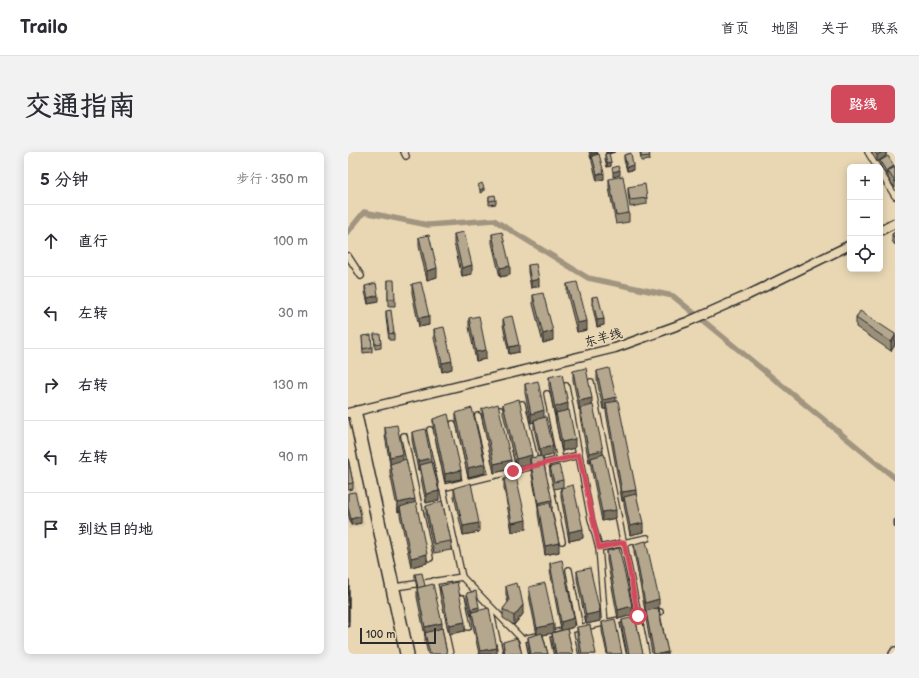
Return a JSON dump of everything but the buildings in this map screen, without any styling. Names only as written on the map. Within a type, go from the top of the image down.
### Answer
[{"type":"main road","points":[[883,229],[895,223]]},
{"type":"main road","name":"东羊线","points":[[352,412],[615,348],[687,322],[847,246]]},
{"type":"street","points":[[868,152],[875,164]]},
{"type":"street","points":[[883,177],[895,196]]},
{"type":"street","points":[[348,256],[361,276]]},
{"type":"street","points":[[591,382],[646,654]]},
{"type":"street","points":[[566,386],[599,548],[605,624]]},
{"type":"street","points":[[547,394],[560,460]]},
{"type":"street","points":[[522,404],[536,465]]},
{"type":"street","points":[[500,410],[513,471]]},
{"type":"street","points":[[352,412],[396,587],[410,654]]},
{"type":"street","points":[[352,412],[404,654]]},
{"type":"street","points":[[478,416],[492,476]]},
{"type":"street","points":[[453,424],[466,482]]},
{"type":"street","points":[[430,430],[462,577],[490,613],[522,639],[525,654]]},
{"type":"street","points":[[404,436],[430,558]]},
{"type":"street","points":[[442,488],[579,455]]},
{"type":"street","points":[[545,463],[562,541]]},
{"type":"street","points":[[431,469],[438,467]]},
{"type":"street","points":[[412,474],[419,472]]},
{"type":"street","points":[[439,505],[446,504]]},
{"type":"street","points":[[420,511],[426,509]]},
{"type":"street","points":[[599,548],[647,538]]},
{"type":"street","points":[[569,570],[580,629]]},
{"type":"street","points":[[425,583],[462,577]]},
{"type":"street","points":[[434,581],[450,654]]},
{"type":"street","points":[[396,587],[415,584]]},
{"type":"street","points":[[462,598],[470,618],[468,627]]},
{"type":"street","points":[[522,639],[570,631],[660,612]]},
{"type":"street","points":[[490,613],[500,654]]},
{"type":"street","points":[[616,621],[623,654]]},
{"type":"street","points":[[570,631],[575,654]]},
{"type":"street","points":[[546,635],[550,654]]},
{"type":"shaded area","points":[[349,458],[365,525],[348,529],[348,459]]},
{"type":"waterway","points":[[348,232],[364,212],[428,225],[494,220],[588,278],[673,296],[895,478]]},
{"type":"route","points":[[513,471],[579,455],[591,519],[599,548],[624,542],[638,616]]}]
